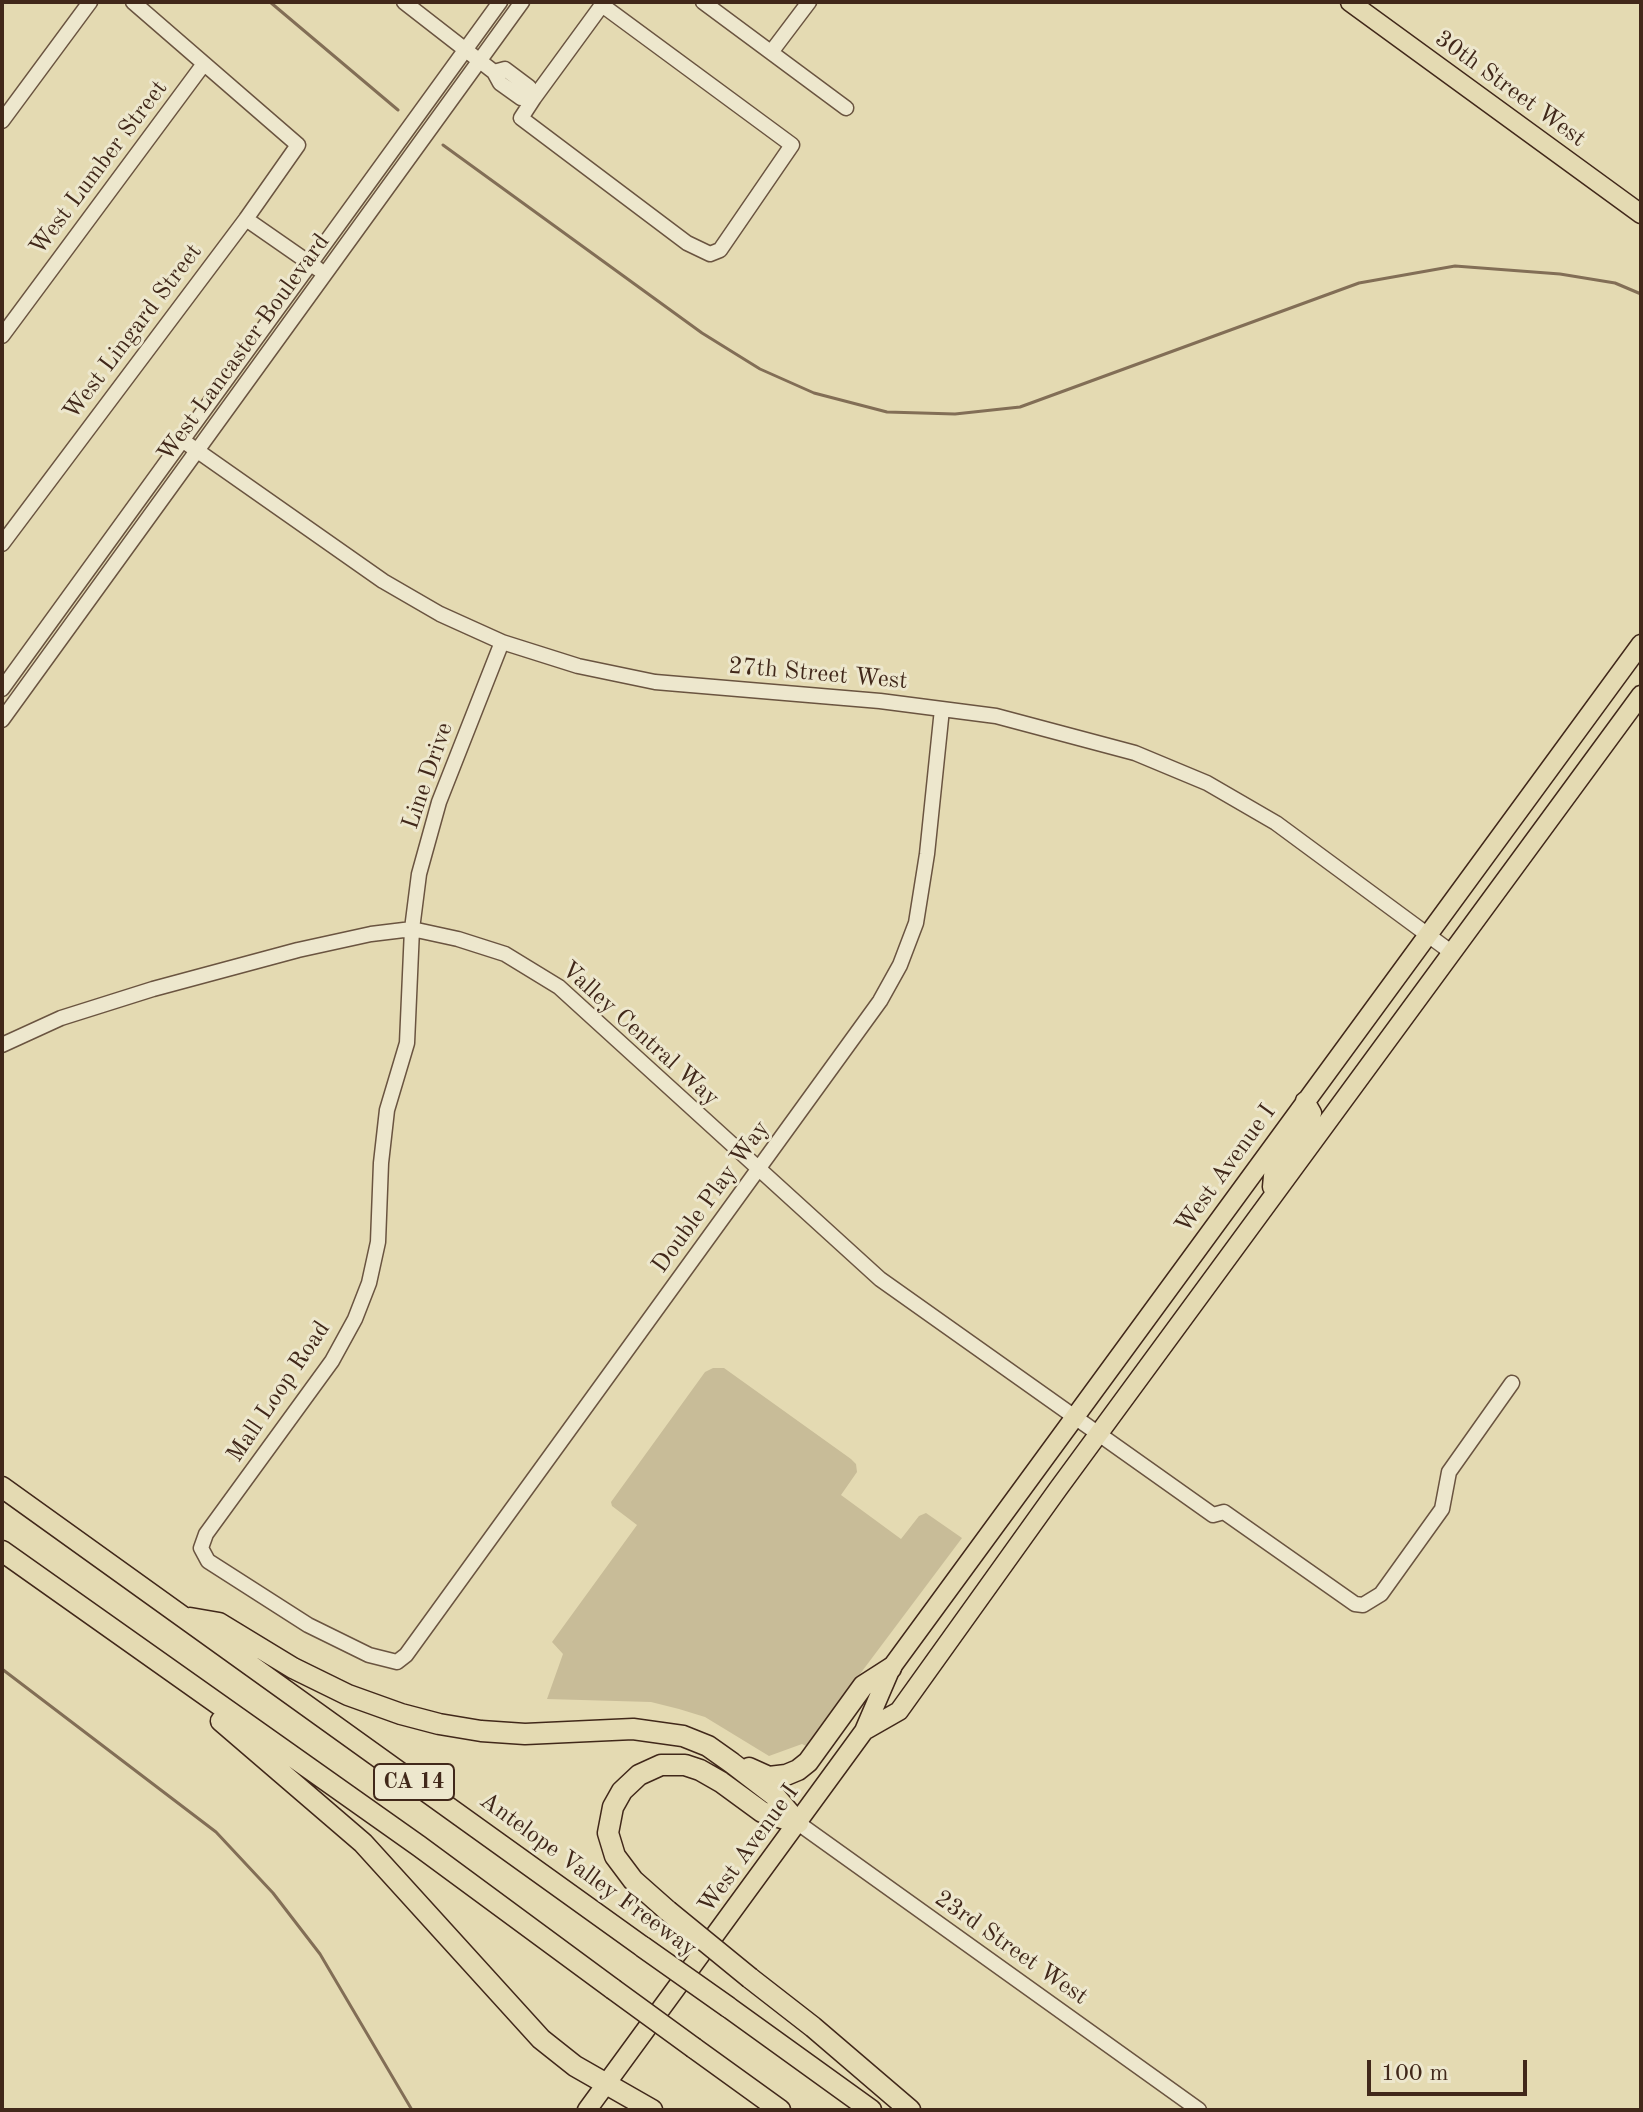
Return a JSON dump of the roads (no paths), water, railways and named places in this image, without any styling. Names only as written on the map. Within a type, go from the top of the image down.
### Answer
[{"type":"highway","name":"Antelope Valley Freeway","points":[[2,1487],[871,2110]]},
{"type":"highway","name":"CA 14","points":[[2,1551],[419,1846],[780,2110]]},
{"type":"highway","points":[[185,1617],[219,1623],[293,1668],[348,1695],[401,1714],[467,1728],[525,1734],[633,1729],[683,1736],[708,1746],[732,1763],[775,1796],[798,1823]]},
{"type":"highway","points":[[732,1763],[769,1777],[798,1770],[808,1762],[863,1686],[891,1668]]},
{"type":"highway","points":[[187,1683],[220,1720],[363,1843],[541,2039],[572,2064],[652,2110]]},
{"type":"highway","points":[[798,1823],[762,1812],[721,1782],[685,1765],[661,1765],[639,1775],[622,1791],[613,1807],[608,1833],[615,1856],[633,1880],[910,2110]]},
{"type":"main road","name":"30th Street West","points":[[1350,2],[1641,214]]},
{"type":"main road","name":"West Avenue I","points":[[587,2110],[864,1731],[891,1668],[1641,644]]},
{"type":"main road","name":"West Avenue I","points":[[864,1731],[899,1711],[1098,1434],[1641,695]]},
{"type":"main road","points":[[1271,1198],[1273,1176],[1312,1113],[1305,1101]]},
{"type":"street","points":[[2,121],[90,2]]},
{"type":"street","points":[[133,2],[203,65]]},
{"type":"street","points":[[404,2],[480,60],[494,72],[500,83],[521,98],[533,97],[602,5],[792,145],[720,250],[710,254],[687,243],[521,118],[533,97]]},
{"type":"street","name":"West Lancaster Boulevard","points":[[2,689],[500,2]]},
{"type":"street","name":"West Lancaster Boulevard","points":[[2,720],[7,701],[197,451],[522,2]]},
{"type":"street","points":[[703,2],[846,108]]},
{"type":"street","points":[[772,51],[809,2]]},
{"type":"street","name":"West Lingard Street","points":[[2,544],[298,145],[203,65]]},
{"type":"street","name":"West Lumber Street","points":[[2,336],[203,65]]},
{"type":"street","points":[[246,219],[325,274]]},
{"type":"street","name":"27th Street West","points":[[182,440],[383,581],[440,614],[502,642],[578,666],[655,682],[880,701],[996,716],[1135,753],[1207,783],[1276,823],[1451,952]]},
{"type":"street","name":"Line Drive","points":[[412,929],[419,874],[439,802],[502,642]]},
{"type":"street","name":"Double Play Way","points":[[397,1662],[406,1655],[880,1001],[900,965],[916,923],[928,849],[942,709]]},
{"type":"street","name":"Valley Central Way","points":[[2,1045],[61,1018],[153,989],[371,934],[412,929],[505,954],[559,987],[880,1279],[1213,1515],[1224,1512],[1355,1604],[1363,1605],[1381,1594],[1442,1509],[1449,1472],[1512,1383]]},
{"type":"street","name":"Mall Loop Road","points":[[397,1662],[369,1655],[308,1625],[208,1561],[201,1548],[206,1534],[332,1361],[355,1319],[369,1283],[378,1242],[387,1110],[407,1043],[412,929]]},
{"type":"street","name":"23rd Street West","points":[[798,1823],[1199,2110]]},
{"type":"waterway","points":[[270,2],[398,110]]},
{"type":"waterway","points":[[443,145],[702,333],[760,369],[814,393],[887,412],[955,414],[1020,407],[1359,283],[1455,266],[1560,274],[1615,283],[1641,294]]},
{"type":"waterway","points":[[2,1669],[216,1832],[273,1893],[320,1954],[412,2110]]}]
